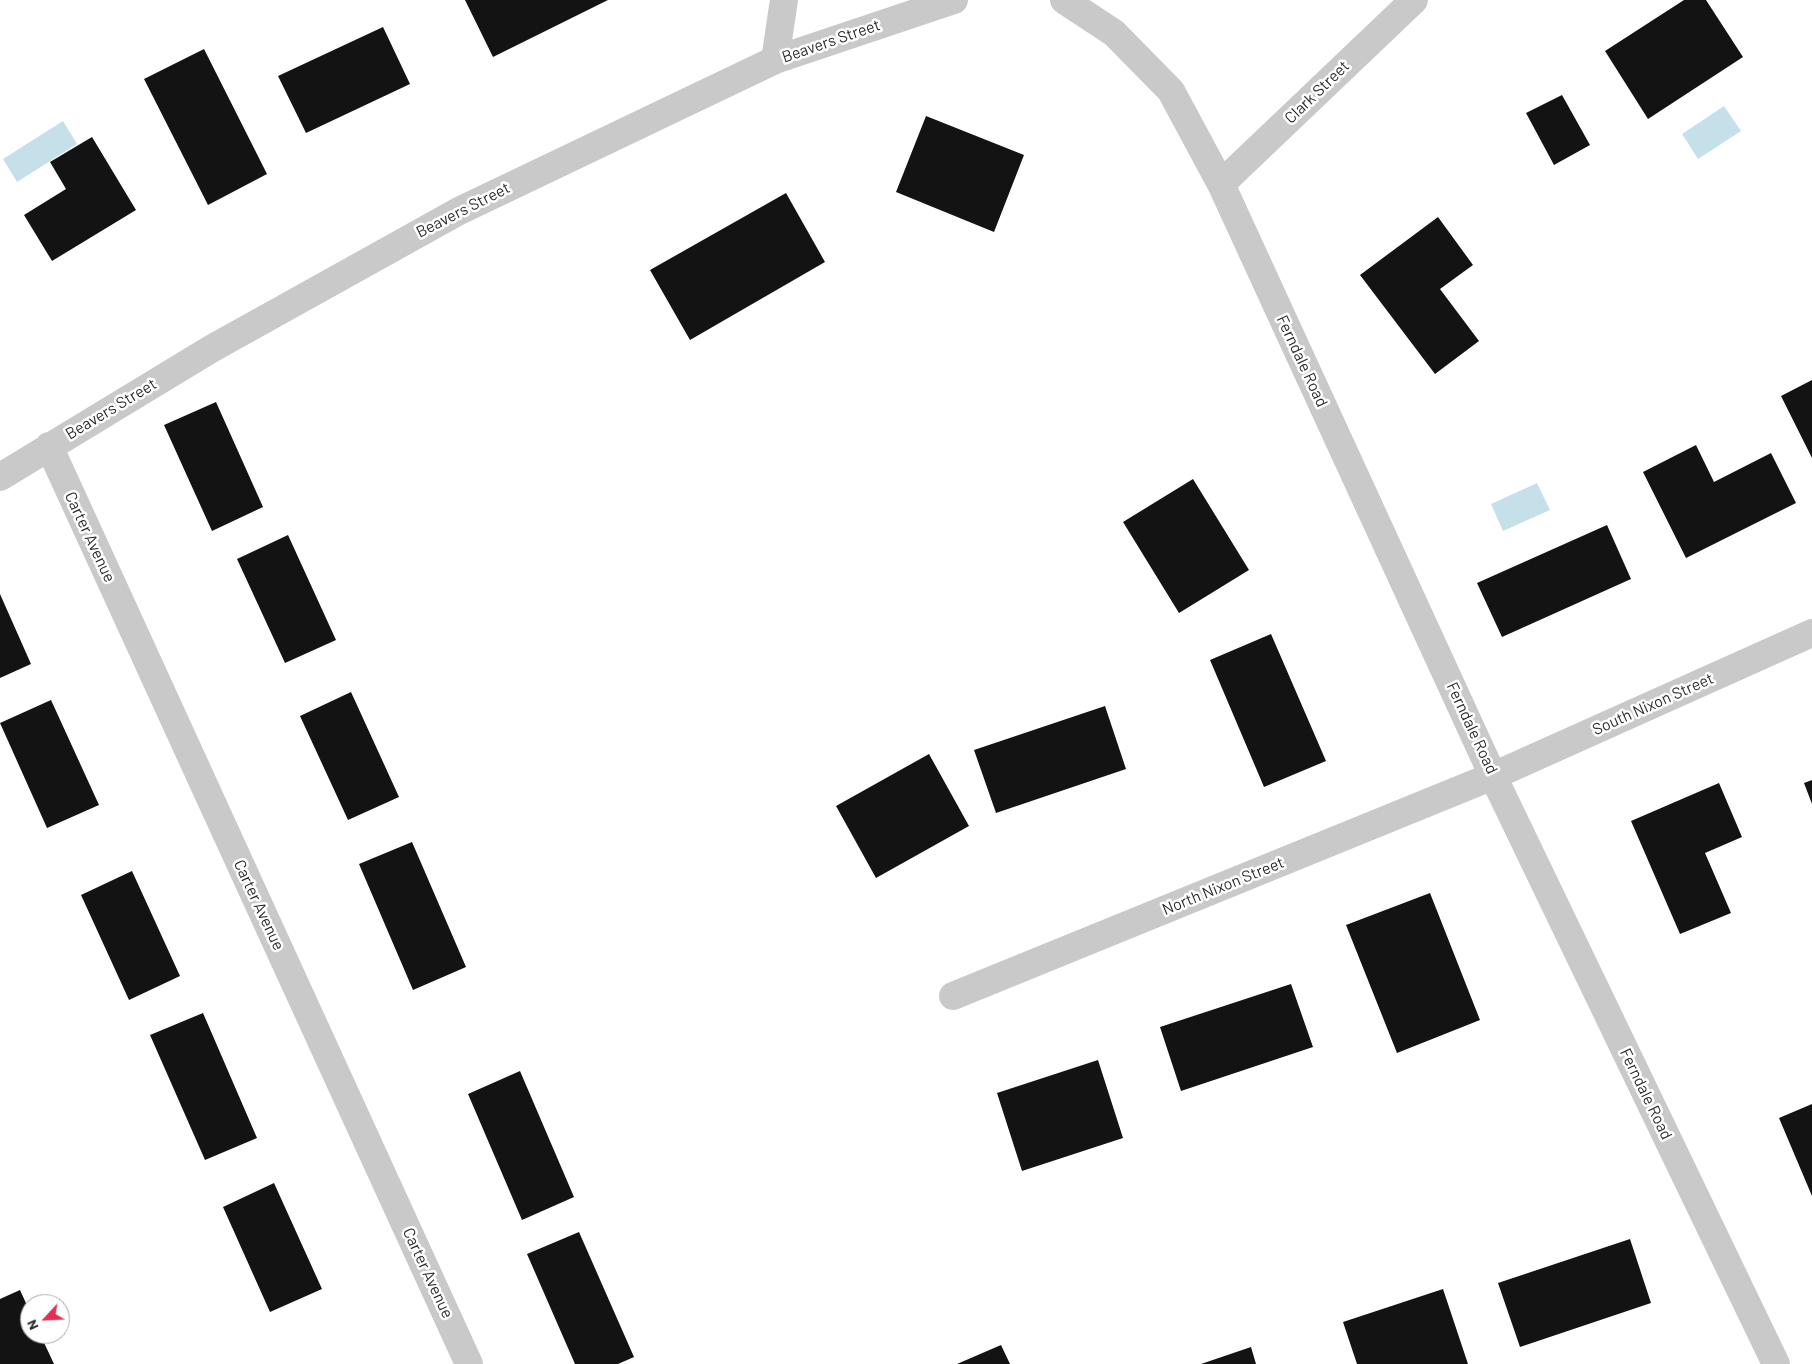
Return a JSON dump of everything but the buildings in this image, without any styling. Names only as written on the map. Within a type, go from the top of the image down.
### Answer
[{"type":"street","points":[[775,60],[784,0]]},
{"type":"street","name":"Beavers Street","points":[[0,477],[211,349],[459,211],[775,60],[954,0]]},
{"type":"street","name":"Ferndale Road","points":[[1064,0],[1114,33],[1171,91],[1221,184],[1493,776],[1776,1364]]},
{"type":"street","name":"Clark Street","points":[[1221,184],[1414,0]]},
{"type":"street","name":"Carter Avenue","points":[[49,446],[469,1364]]},
{"type":"street","name":"South Nixon Street","points":[[1493,776],[1812,633]]},
{"type":"street","name":"North Nixon Street","points":[[953,996],[1493,776]]},
{"type":"water","points":[[1724,106],[1741,131],[1698,159],[1682,134]]},
{"type":"water","points":[[63,121],[77,144],[17,182],[3,159]]},
{"type":"water","points":[[1537,483],[1550,510],[1503,531],[1491,504]]}]
